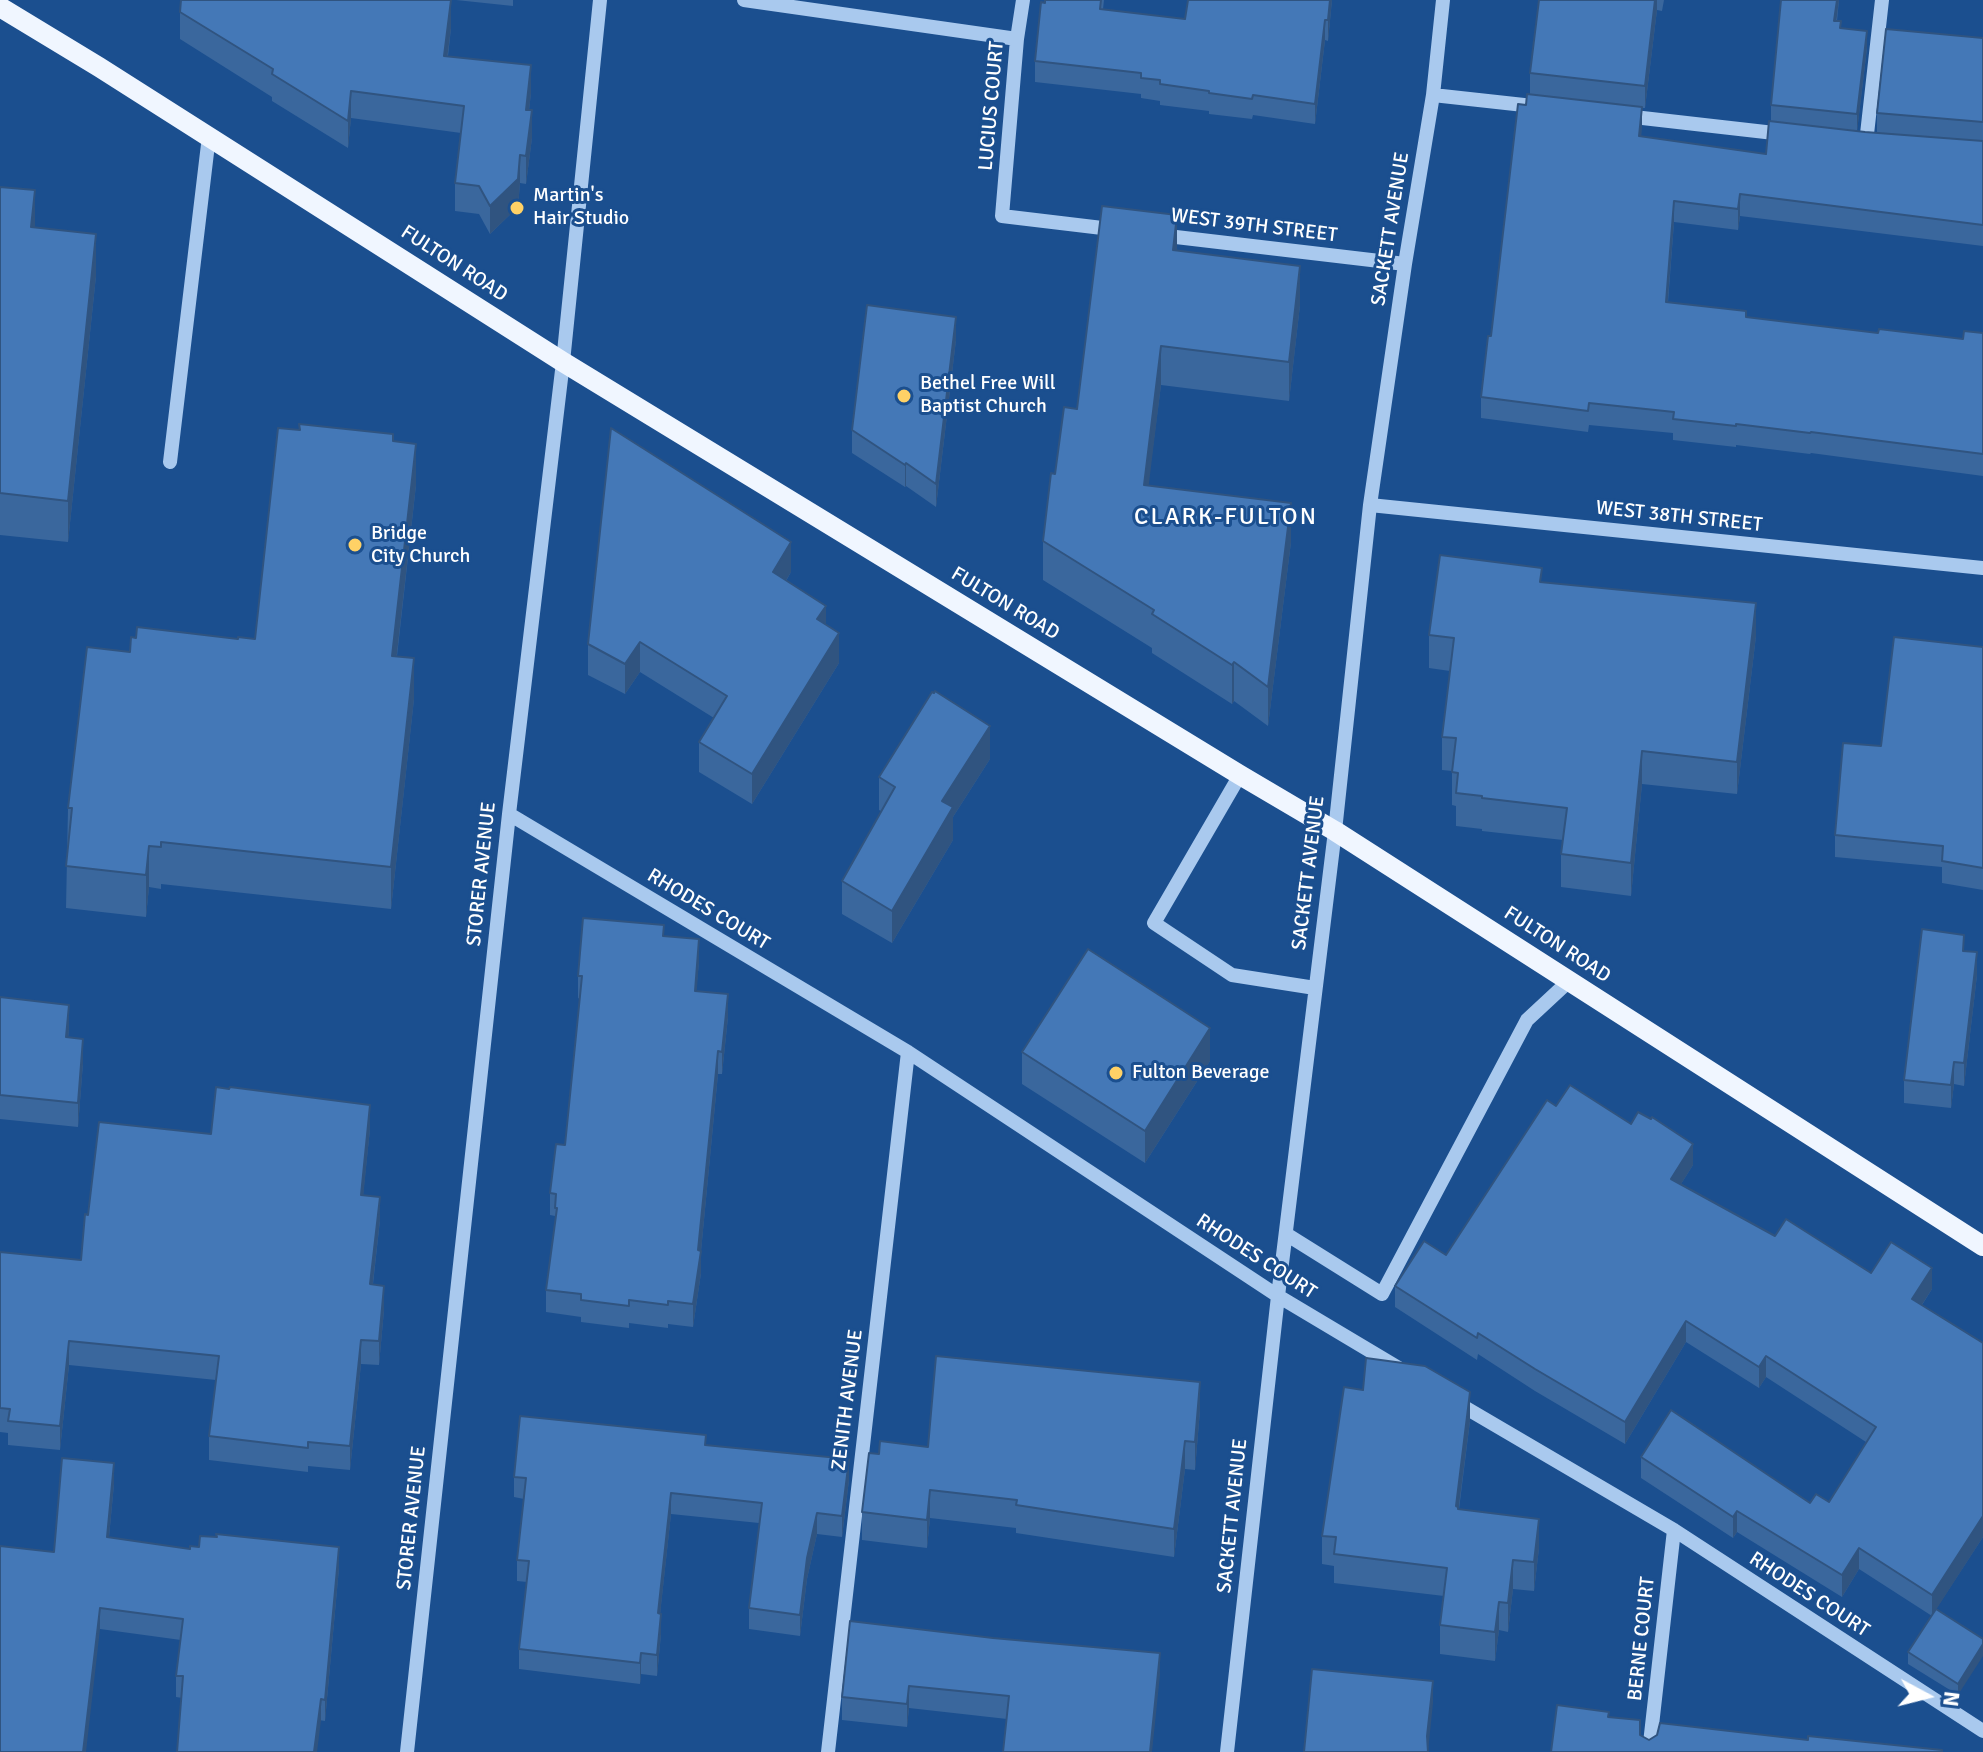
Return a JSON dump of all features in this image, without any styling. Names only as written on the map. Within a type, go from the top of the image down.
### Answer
[{"type":"main road","name":"FULTON ROAD","points":[[0,7],[563,362],[1335,831],[1983,1246]]},
{"type":"street","name":"STORER AVENUE","points":[[407,1752],[509,814],[563,362],[600,0]]},
{"type":"street","points":[[744,0],[1017,39]]},
{"type":"street","name":"LUCIUS COURT","points":[[1023,0],[1002,216],[1126,231]]},
{"type":"street","name":"SACKETT AVENUE","points":[[1227,1752],[1370,505],[1433,95],[1443,0]]},
{"type":"street","points":[[1866,143],[1882,0]]},
{"type":"street","points":[[1433,95],[1544,107]]},
{"type":"street","points":[[1605,114],[1805,136]]},
{"type":"street","points":[[170,462],[209,136]]},
{"type":"street","name":"WEST 39TH STREET","points":[[1142,233],[1405,264]]},
{"type":"street","name":"WEST 38TH STREET","points":[[1370,505],[1983,568]]},
{"type":"street","points":[[1240,775],[1154,923],[1232,975],[1315,988]]},
{"type":"street","name":"RHODES COURT","points":[[509,814],[908,1052],[1278,1296],[1416,1378]]},
{"type":"street","points":[[1286,1234],[1382,1294],[1527,1020],[1569,981]]},
{"type":"street","name":"ZENITH AVENUE","points":[[828,1752],[908,1052]]},
{"type":"street","name":"RHODES COURT","points":[[1443,1394],[1674,1530],[1983,1731]]},
{"type":"street","name":"BERNE COURT","points":[[1649,1752],[1674,1530]]},
{"type":"building","points":[[181,0],[451,0],[444,56],[531,65],[526,110],[532,110],[526,156],[520,155],[518,179],[490,206],[479,186],[455,183],[464,106],[351,91],[348,121],[272,74],[273,69],[180,12]]},
{"type":"building","points":[[1045,0],[1101,0],[1100,9],[1185,19],[1188,0],[1330,0],[1315,104],[1253,95],[1252,99],[1209,93],[1160,84],[1160,80],[1141,78],[1141,73],[1035,61],[1041,2],[1045,3]]},
{"type":"building","points":[[1539,0],[1655,0],[1645,86],[1530,73]]},
{"type":"building","points":[[1781,0],[1837,0],[1834,21],[1841,21],[1840,28],[1867,31],[1857,114],[1771,105]]},
{"type":"building","points":[[1886,29],[1983,38],[1983,122],[1877,113]]},
{"type":"building","points":[[1527,94],[1642,107],[1639,136],[1766,154],[1769,121],[1983,141],[1983,225],[1740,194],[1738,209],[1674,201],[1666,302],[1746,311],[1746,317],[1878,333],[1879,329],[1963,339],[1964,331],[1983,333],[1983,454],[1811,432],[1673,419],[1674,412],[1589,403],[1588,411],[1481,397],[1518,104],[1526,105]]},
{"type":"building","points":[[0,187],[35,190],[31,227],[96,234],[68,501],[0,493]]},
{"type":"building","points":[[1102,206],[1177,215],[1173,250],[1300,266],[1289,362],[1161,346],[1144,485],[1291,503],[1268,687],[1234,662],[1232,665],[1152,614],[1154,610],[1043,541],[1051,473],[1055,474],[1064,407],[1077,409]]},
{"type":"building","name":"Bethel Free Will Baptist Church","points":[[867,305],[956,317],[936,484],[852,430]]},
{"type":"building","points":[[299,424],[393,434],[393,441],[416,444],[392,656],[414,658],[391,867],[161,842],[161,847],[149,846],[146,875],[66,866],[72,808],[68,808],[87,647],[130,652],[131,637],[136,638],[137,627],[255,639],[278,428],[300,430]]},
{"type":"building","points":[[611,428],[791,542],[773,572],[826,606],[817,619],[839,633],[752,774],[699,742],[727,696],[640,642],[625,664],[588,644]]},
{"type":"building","points":[[1440,555],[1542,568],[1540,582],[1756,603],[1737,762],[1642,751],[1631,863],[1561,854],[1567,808],[1456,793],[1458,773],[1452,772],[1456,738],[1442,737],[1454,638],[1429,635]]},
{"type":"building","points":[[1894,637],[1983,647],[1983,868],[1942,861],[1943,846],[1835,835],[1843,743],[1881,746]]},
{"type":"building","points":[[935,691],[990,726],[942,801],[953,807],[892,911],[842,881],[895,787],[879,777]]},
{"type":"building","points":[[583,918],[664,925],[663,936],[699,939],[695,991],[728,994],[722,1052],[718,1051],[698,1250],[701,1251],[693,1304],[668,1301],[668,1305],[629,1300],[629,1306],[581,1300],[581,1294],[546,1290],[557,1208],[556,1194],[550,1193],[556,1144],[565,1145],[582,976],[578,976]]},
{"type":"building","points":[[1922,929],[1964,935],[1963,951],[1977,952],[1964,1063],[1954,1062],[1951,1085],[1904,1080]]},
{"type":"building","name":"Fulton Beverage","points":[[1088,949],[1210,1028],[1145,1131],[1022,1052]]},
{"type":"building","points":[[0,997],[69,1005],[66,1037],[83,1039],[78,1103],[0,1095]]},
{"type":"building","points":[[1570,1085],[1631,1124],[1638,1112],[1652,1117],[1693,1144],[1671,1179],[1775,1236],[1786,1219],[1871,1273],[1891,1242],[1932,1268],[1912,1299],[1983,1343],[1983,1516],[1932,1595],[1859,1548],[1842,1575],[1737,1511],[1733,1517],[1641,1457],[1671,1410],[1810,1503],[1816,1494],[1829,1502],[1876,1427],[1766,1356],[1759,1367],[1686,1321],[1625,1422],[1478,1333],[1477,1338],[1395,1286],[1424,1241],[1446,1255],[1547,1100],[1556,1106]]},
{"type":"building","points":[[216,1087],[370,1105],[361,1195],[380,1197],[370,1284],[384,1286],[379,1341],[361,1340],[350,1446],[308,1442],[308,1448],[209,1436],[219,1356],[69,1341],[60,1426],[8,1421],[10,1409],[0,1408],[0,1252],[81,1260],[99,1122],[211,1134]]},
{"type":"building","points":[[936,1356],[1200,1382],[1195,1442],[1185,1441],[1174,1529],[1016,1505],[1017,1500],[930,1490],[927,1520],[862,1512],[869,1453],[879,1454],[880,1441],[928,1447]]},
{"type":"building","points":[[1366,1358],[1425,1366],[1470,1392],[1458,1509],[1539,1519],[1534,1562],[1513,1560],[1508,1603],[1499,1602],[1495,1632],[1440,1625],[1447,1568],[1334,1554],[1336,1537],[1322,1536],[1344,1387],[1363,1390]]},
{"type":"building","points":[[520,1416],[706,1435],[705,1445],[849,1459],[842,1516],[817,1513],[807,1558],[800,1615],[749,1608],[762,1503],[671,1493],[658,1613],[661,1614],[657,1655],[641,1653],[640,1663],[519,1649],[529,1561],[517,1560],[526,1478],[514,1477]]},
{"type":"building","points":[[62,1458],[114,1463],[107,1537],[190,1549],[190,1546],[199,1547],[200,1536],[217,1537],[216,1534],[339,1547],[325,1700],[321,1699],[314,1752],[177,1752],[183,1676],[176,1676],[183,1619],[100,1608],[83,1752],[0,1752],[0,1546],[54,1552]]},
{"type":"building","points":[[1936,1609],[1983,1639],[1983,1644],[1958,1684],[1908,1652]]},
{"type":"building","points":[[850,1621],[1160,1653],[1150,1752],[1003,1752],[1009,1696],[909,1686],[907,1704],[842,1697]]},
{"type":"building","points":[[1312,1669],[1433,1681],[1428,1752],[1304,1752]]},
{"type":"building","points":[[1557,1705],[1609,1712],[1608,1717],[1640,1720],[1640,1735],[1649,1740],[1657,1735],[1660,1723],[1942,1752],[1551,1752]]},
{"type":"place","name":"Martin's Hair Studio","points":[[517,208]]},
{"type":"place","name":"Bethel Free Will Baptist Church","points":[[904,396]]},
{"type":"place","name":"Bridge City Church","points":[[355,545]]},
{"type":"place","name":"Fulton Beverage","points":[[1116,1073]]},
{"type":"district","name":"CLARK-FULTON","points":[[1226,518]]}]
